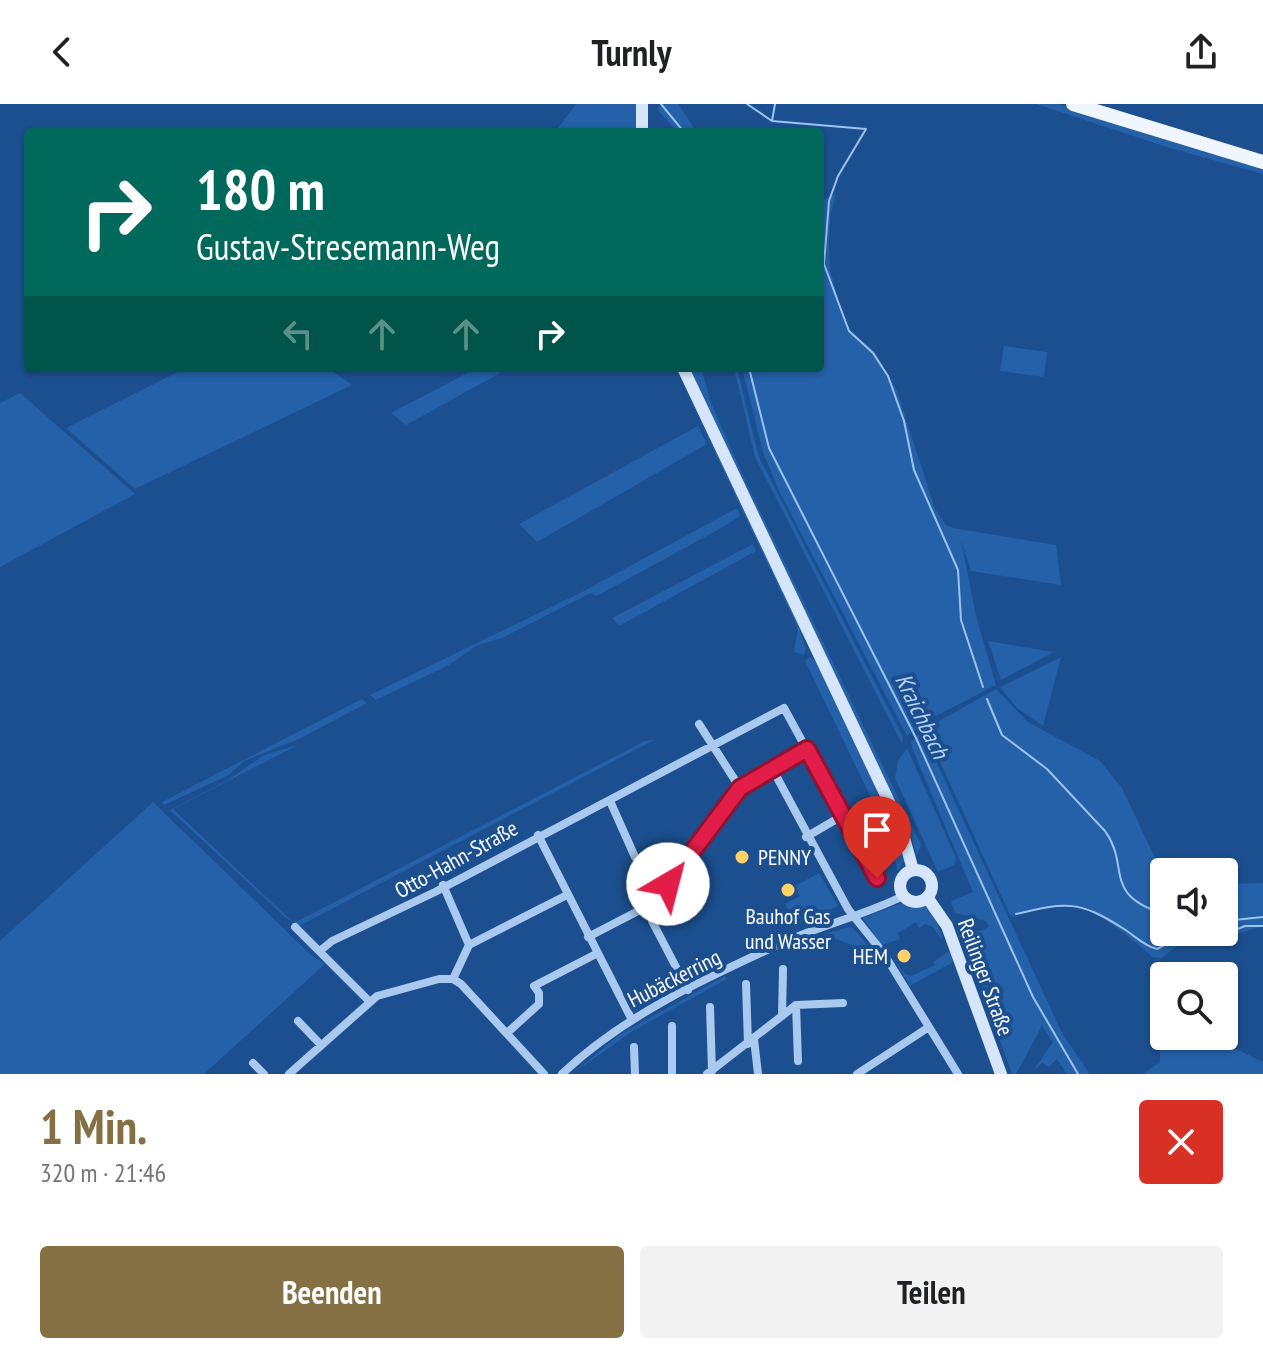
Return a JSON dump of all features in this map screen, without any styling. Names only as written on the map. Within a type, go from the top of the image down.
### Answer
[{"type":"main road","points":[[642,104],[642,128]]},
{"type":"main road","points":[[1073,104],[1263,162]]},
{"type":"main road","points":[[685,372],[895,814],[913,870],[901,879],[903,896],[915,902],[927,897]]},
{"type":"main road","name":"Reilinger Straße","points":[[913,870],[921,871],[930,879],[931,890],[927,897],[947,926],[1001,1074]]},
{"type":"street","name":"Otto-Hahn-Straße","points":[[321,950],[369,921],[390,915],[784,708],[807,749]]},
{"type":"street","points":[[699,724],[740,788]]},
{"type":"street","points":[[688,990],[652,921],[653,907],[740,788],[807,749],[877,878]]},
{"type":"street","points":[[773,770],[806,837],[853,915],[884,954],[958,1074]]},
{"type":"street","points":[[610,801],[635,857],[668,884]]},
{"type":"street","points":[[806,837],[842,816]]},
{"type":"street","points":[[538,835],[632,1020]]},
{"type":"street","points":[[443,885],[469,945]]},
{"type":"street","points":[[453,979],[469,945],[567,895]]},
{"type":"street","name":"Hubäckerring","points":[[562,1074],[632,1020],[688,990],[790,940],[903,896]]},
{"type":"street","points":[[588,937],[642,909],[653,907]]},
{"type":"street","points":[[295,927],[369,1001]]},
{"type":"street","points":[[507,1033],[539,1004],[539,993],[534,986],[596,954]]},
{"type":"street","points":[[782,1016],[783,969]]},
{"type":"street","points":[[289,1074],[369,1001],[389,991],[453,979]]},
{"type":"street","points":[[453,979],[544,1074]]},
{"type":"street","points":[[746,984],[751,1042],[758,1074]]},
{"type":"street","points":[[714,1072],[796,1005],[843,1003]]},
{"type":"street","points":[[796,1005],[798,1061]]},
{"type":"street","points":[[710,1007],[714,1072]]},
{"type":"street","points":[[298,1021],[321,1045]]},
{"type":"street","points":[[672,1026],[672,1074]]},
{"type":"street","points":[[857,1074],[929,1027]]},
{"type":"street","points":[[634,1047],[635,1074]]},
{"type":"street","points":[[253,1063],[264,1074]]},
{"type":"shaded area","points":[[576,104],[637,104],[637,128],[558,128]]},
{"type":"shaded area","points":[[663,104],[678,104],[694,128],[674,128],[657,109]]},
{"type":"shaded area","points":[[1036,104],[1058,104],[1263,168],[1263,174],[1170,148]]},
{"type":"shaded area","points":[[836,194],[830,215],[830,270],[842,312],[850,330],[875,352],[897,391],[935,509],[946,525],[953,528],[1056,545],[1061,585],[971,571],[961,540],[976,616],[996,685],[926,721],[907,736],[779,491],[763,452],[743,372],[824,372],[824,199]]},
{"type":"shaded area","points":[[1004,346],[1047,352],[1044,377],[1000,371]]},
{"type":"shaded area","points":[[178,372],[334,372],[352,385],[135,489],[66,428]]},
{"type":"shaded area","points":[[469,372],[502,372],[406,425],[391,413]]},
{"type":"shaded area","points":[[677,372],[798,622],[806,649],[804,655],[794,652],[798,628]]},
{"type":"shaded area","points":[[690,372],[702,372],[711,403],[745,480],[921,845],[917,856],[910,834]]},
{"type":"shaded area","points":[[735,372],[738,372],[759,457],[903,737],[902,744],[755,457]]},
{"type":"shaded area","points":[[20,393],[135,494],[0,567],[0,403]]},
{"type":"shaded area","points":[[698,426],[707,444],[537,542],[519,524]]},
{"type":"shaded area","points":[[737,508],[740,516],[723,527],[597,596],[591,593],[504,637],[476,646],[449,665],[376,700],[370,695],[582,592]]},
{"type":"shaded area","points":[[753,544],[756,551],[619,626],[612,618]]},
{"type":"shaded area","points":[[988,641],[1054,652],[1001,680]]},
{"type":"shaded area","points":[[810,657],[817,662],[901,842],[905,858],[898,871],[888,833],[805,661]]},
{"type":"shaded area","points":[[1061,657],[1043,726],[1017,708],[1000,687]]},
{"type":"shaded area","points":[[996,689],[1028,722],[1100,761],[1122,788],[1155,858],[1150,858],[1150,946],[1177,946],[1161,958],[1153,957],[1122,931],[1098,916],[1073,906],[1042,908],[1011,917],[925,729]]},
{"type":"shaded area","points":[[362,699],[367,703],[299,739],[244,761],[229,775],[164,805],[162,802]]},
{"type":"shaded area","points":[[922,731],[1062,1033],[1090,1074],[1067,1074],[1057,1059],[1049,1067],[1042,1063],[1034,1070],[1053,1042],[1042,1026],[1016,1074],[1012,1074],[968,950],[969,942],[963,938],[989,927],[986,921],[955,913],[951,901],[973,892],[912,748],[911,742]]},
{"type":"shaded area","points":[[654,740],[299,926],[294,923],[645,741]]},
{"type":"shaded area","points":[[298,745],[173,809],[293,922],[170,810],[228,780],[264,755]]},
{"type":"shaded area","points":[[907,748],[956,858],[954,865],[938,872],[895,778],[898,761]]},
{"type":"shaded area","points":[[153,802],[311,955],[325,964],[204,1074],[0,1074],[0,941]]},
{"type":"shaded area","points":[[819,873],[838,906],[796,926],[785,904],[800,896],[795,886]]},
{"type":"shaded area","points":[[1263,883],[1263,926],[1238,934],[1238,884]]},
{"type":"shaded area","points":[[902,903],[915,908],[925,905],[934,913],[943,941],[933,927],[925,924],[919,928],[916,922],[898,933],[900,939],[881,945],[863,918]]},
{"type":"shaded area","points":[[853,928],[875,954],[823,934]]},
{"type":"shaded area","points":[[950,951],[953,962],[910,986],[892,956],[905,974],[911,976],[935,965],[933,962]]},
{"type":"shaded area","points":[[725,976],[727,979],[634,1030],[572,1074],[619,1035]]},
{"type":"shaded area","points":[[1160,1050],[1238,1050],[1263,1062],[1263,1074],[1143,1074],[1160,1062]]},
{"type":"waterway","name":"Kraichbach","points":[[661,104],[681,128]]},
{"type":"waterway","points":[[747,104],[772,121],[775,104]]},
{"type":"waterway","points":[[772,121],[866,129],[838,176],[829,201],[824,264],[849,331],[873,353],[888,376],[904,421],[914,470],[958,570],[961,620],[983,687]]},
{"type":"waterway","name":"Kraichbach","points":[[750,372],[769,448],[916,738],[1033,997],[1078,1074]]},
{"type":"waterway","points":[[987,699],[1002,735],[1047,769],[1105,831],[1125,888],[1132,898],[1150,908]]},
{"type":"waterway","points":[[1016,914],[1048,907],[1083,908],[1157,949],[1185,934],[1215,938],[1245,926],[1263,926]]},
{"type":"waterway","points":[[1238,920],[1263,917]]},
{"type":"place","name":"PENNY","points":[[742,857]]},
{"type":"place","name":"Bauhof Gas und Wasser","points":[[788,890]]},
{"type":"place","name":"HEM","points":[[904,956]]},
{"type":"route","points":[[668,884],[740,788],[807,749],[877,878]]}]
